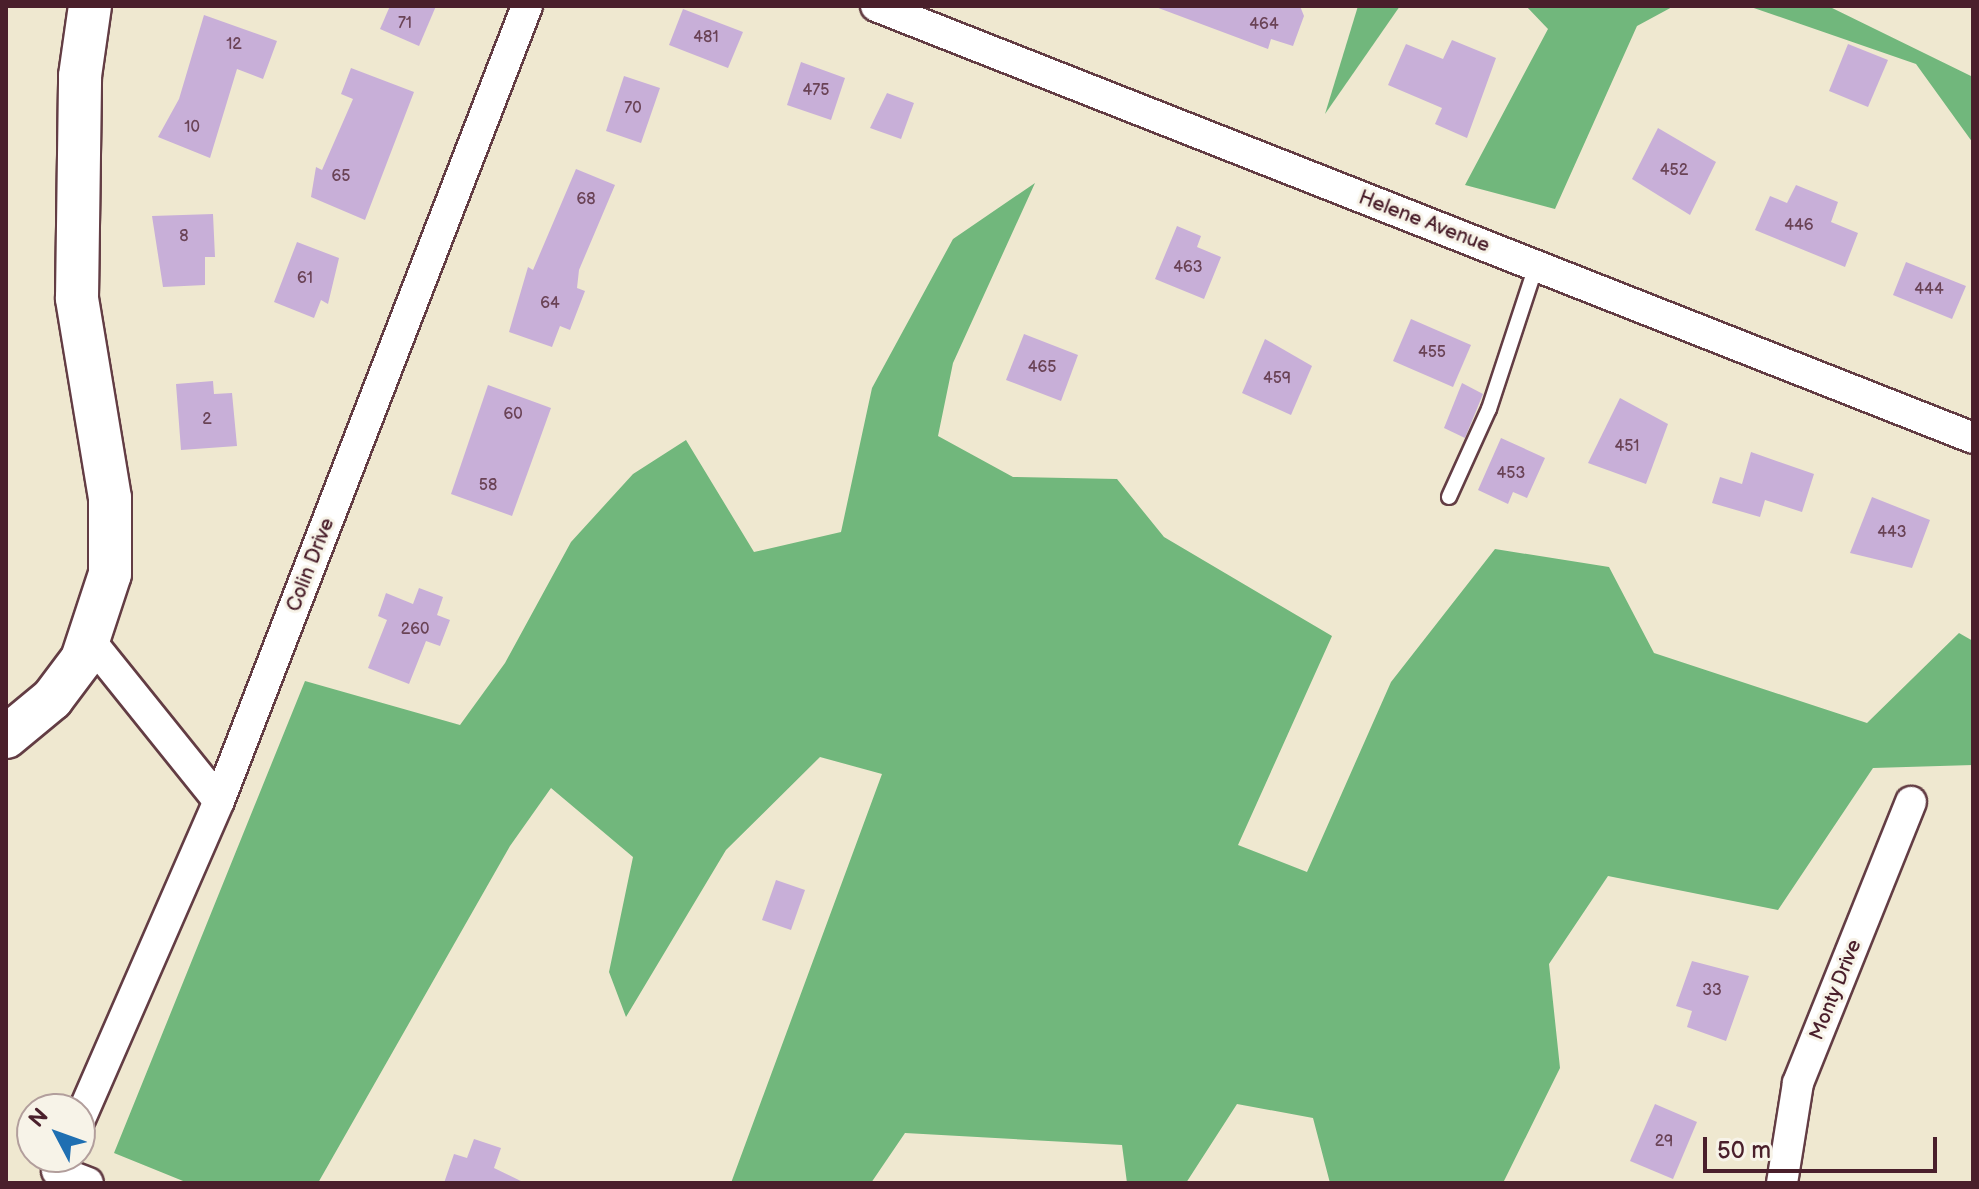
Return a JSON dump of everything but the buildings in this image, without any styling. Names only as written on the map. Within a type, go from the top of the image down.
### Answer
[{"type":"main road","points":[[6,737],[52,699],[91,642],[106,597],[113,526],[77,298],[80,76],[90,6]]},
{"type":"street","name":"Colin Drive","points":[[91,1093],[219,801],[527,6]]},
{"type":"street","name":"Helene Avenue","points":[[876,6],[1973,438]]},
{"type":"street","points":[[91,642],[219,801]]},
{"type":"street","name":"Monty Drive","points":[[1782,1183],[1798,1083],[1911,802]]},
{"type":"street","points":[[65,1173],[88,1183]]},
{"type":"lane","points":[[1449,497],[1489,409],[1536,266]]},
{"type":"green space","points":[[1358,6],[1400,6],[1325,114]]},
{"type":"green space","points":[[1526,6],[1674,6],[1637,26],[1555,209],[1465,185],[1548,29]]},
{"type":"green space","points":[[1748,6],[1828,6],[1973,77],[1973,143],[1916,64]]},
{"type":"green space","points":[[1035,183],[953,363],[938,436],[1013,477],[1117,479],[1164,537],[1332,636],[1238,845],[1307,872],[1391,682],[1495,549],[1609,567],[1654,653],[1867,723],[1959,633],[1973,641],[1973,765],[1873,768],[1778,910],[1608,876],[1549,964],[1560,1068],[1503,1183],[1330,1183],[1313,1118],[1237,1104],[1186,1183],[1127,1183],[1122,1145],[905,1133],[871,1183],[731,1183],[882,774],[820,757],[726,850],[626,1017],[609,972],[633,857],[551,788],[510,846],[318,1183],[188,1183],[114,1153],[305,681],[460,725],[505,663],[571,542],[633,474],[686,440],[754,552],[841,532],[872,388],[953,239]]}]
